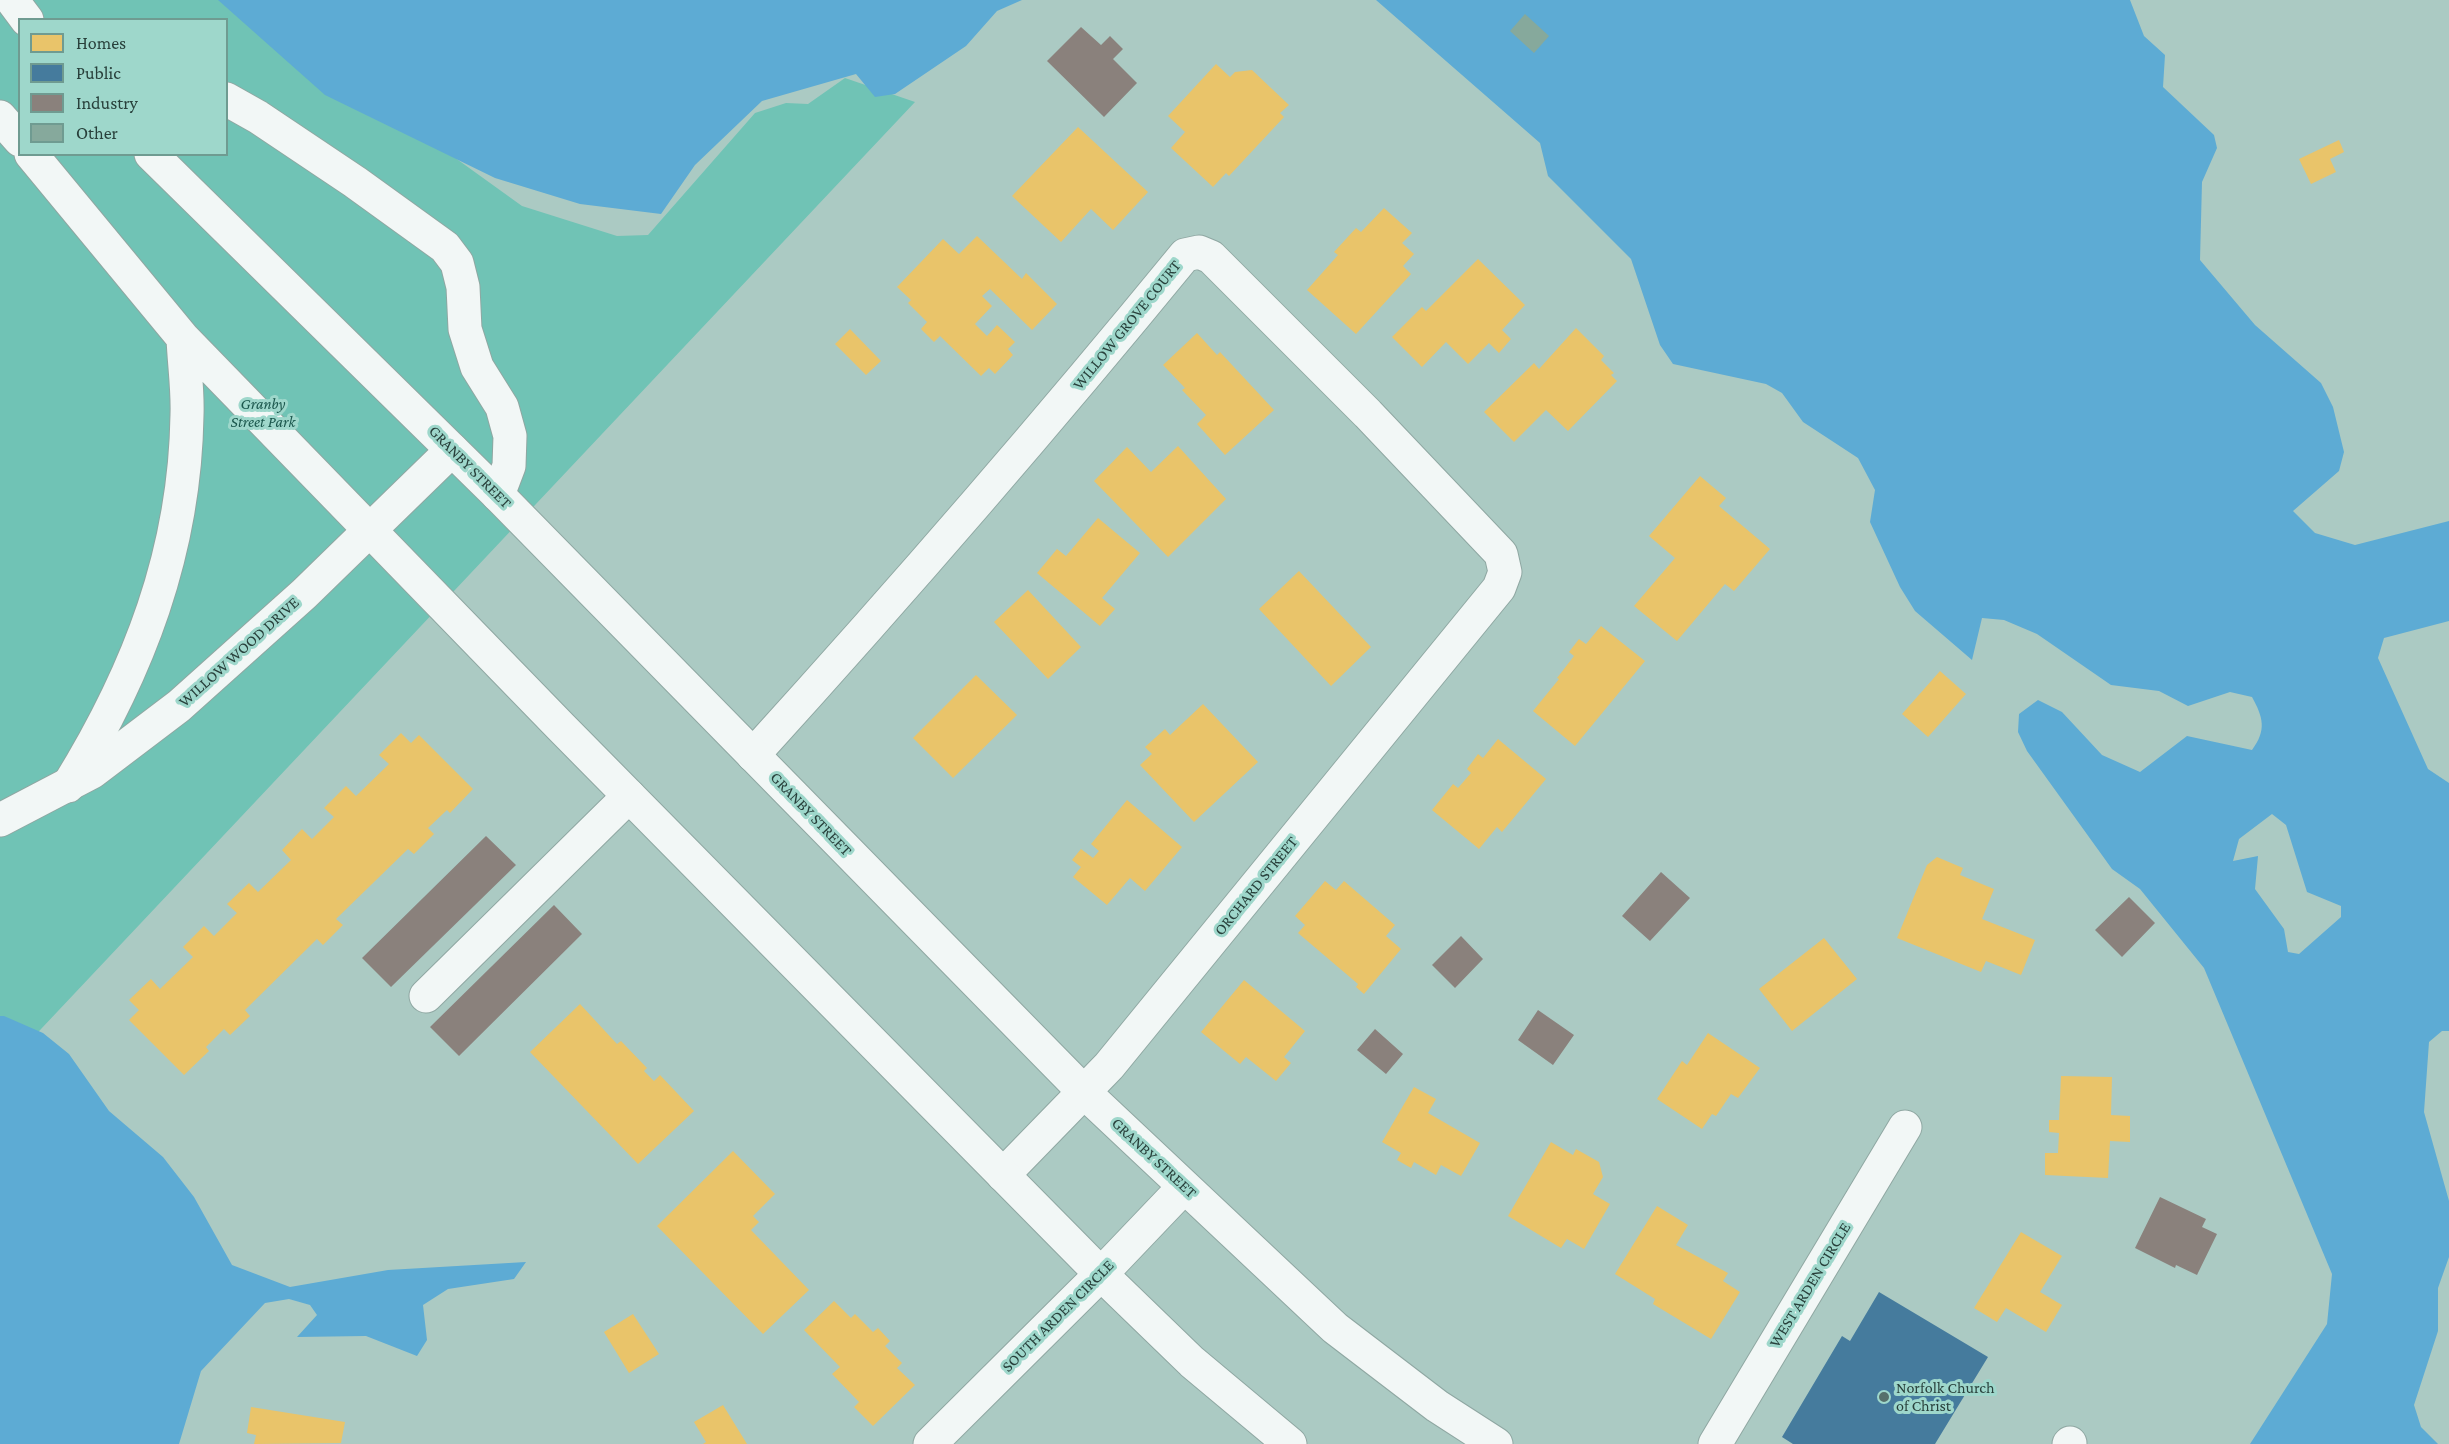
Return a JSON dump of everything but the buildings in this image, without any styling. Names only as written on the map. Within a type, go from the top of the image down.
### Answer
[{"type":"main road","points":[[12,0],[26,18]]},
{"type":"main road","points":[[228,100],[258,117],[355,182],[445,247],[457,263],[464,287],[465,329],[477,367],[502,407],[510,436],[509,466],[498,495]]},
{"type":"main road","points":[[0,117],[18,138]]},
{"type":"main road","points":[[33,156],[183,338],[629,796],[1101,1274],[1192,1362],[1290,1444]]},
{"type":"main road","name":"GRANBY STREET","points":[[153,156],[498,495],[1084,1092],[1335,1328],[1437,1406],[1496,1444]]},
{"type":"main road","name":"WILLOW GROVE COURT","points":[[753,755],[895,598],[1071,394],[1185,255],[1199,252],[1211,257],[1368,414],[1501,554],[1505,572],[1499,588]]},
{"type":"main road","points":[[69,786],[97,740],[142,644],[167,568],[182,492],[187,415],[183,338]]},
{"type":"main road","name":"WILLOW WOOD DRIVE","points":[[0,820],[92,772],[179,706],[304,594],[452,450]]},
{"type":"main road","name":"ORCHARD STREET","points":[[1003,1175],[1109,1066],[1499,588]]},
{"type":"main road","points":[[426,996],[629,796]]},
{"type":"main road","name":"WEST ARDEN CIRCLE","points":[[1715,1444],[1905,1127]]},
{"type":"main road","name":"SOUTH ARDEN CIRCLE","points":[[930,1444],[1101,1274],[1184,1187]]},
{"type":"green space","name":"Granby Street Park","points":[[0,0],[263,0],[308,52],[522,206],[617,236],[648,235],[755,113],[786,103],[808,104],[845,78],[915,102],[25,1046],[0,1038]]},
{"type":"water","points":[[218,0],[1022,0],[997,11],[966,46],[895,94],[875,97],[856,74],[762,101],[695,165],[661,214],[580,204],[495,178],[325,95]]},
{"type":"water","points":[[1376,0],[2130,0],[2144,36],[2165,55],[2163,87],[2214,135],[2217,148],[2202,182],[2200,260],[2255,325],[2321,383],[2333,407],[2344,452],[2339,471],[2293,511],[2315,533],[2355,545],[2449,521],[2449,621],[2384,638],[2378,658],[2428,769],[2449,783],[2449,1031],[2442,1031],[2429,1042],[2424,1112],[2449,1201],[2449,1257],[2438,1288],[2438,1331],[2414,1405],[2421,1427],[2438,1444],[2250,1444],[2327,1324],[2332,1274],[2204,968],[2140,889],[2112,869],[2027,751],[2018,732],[2019,714],[2038,700],[2062,712],[2102,755],[2140,772],[2187,736],[2252,750],[2260,736],[2262,724],[2252,697],[2230,692],[2188,706],[2159,691],[2111,685],[2037,634],[2004,620],[1982,618],[1972,660],[1915,611],[1900,587],[1870,522],[1875,490],[1858,458],[1803,422],[1782,393],[1766,384],[1673,364],[1660,345],[1631,259],[1548,176],[1540,143]],"holes":[[[2272,814],[2286,825],[2307,892],[2341,906],[2341,917],[2299,954],[2288,952],[2284,929],[2255,889],[2258,856],[2233,861],[2239,839]]]},
{"type":"water","points":[[0,1016],[43,1033],[69,1054],[109,1111],[163,1157],[194,1197],[232,1265],[290,1287],[388,1270],[526,1262],[514,1279],[448,1289],[423,1305],[427,1340],[417,1356],[366,1336],[297,1337],[317,1315],[310,1305],[289,1299],[265,1303],[201,1371],[179,1444],[0,1444]]},
{"type":"place","name":"Norfolk Church of Christ","points":[[1884,1397]]}]
